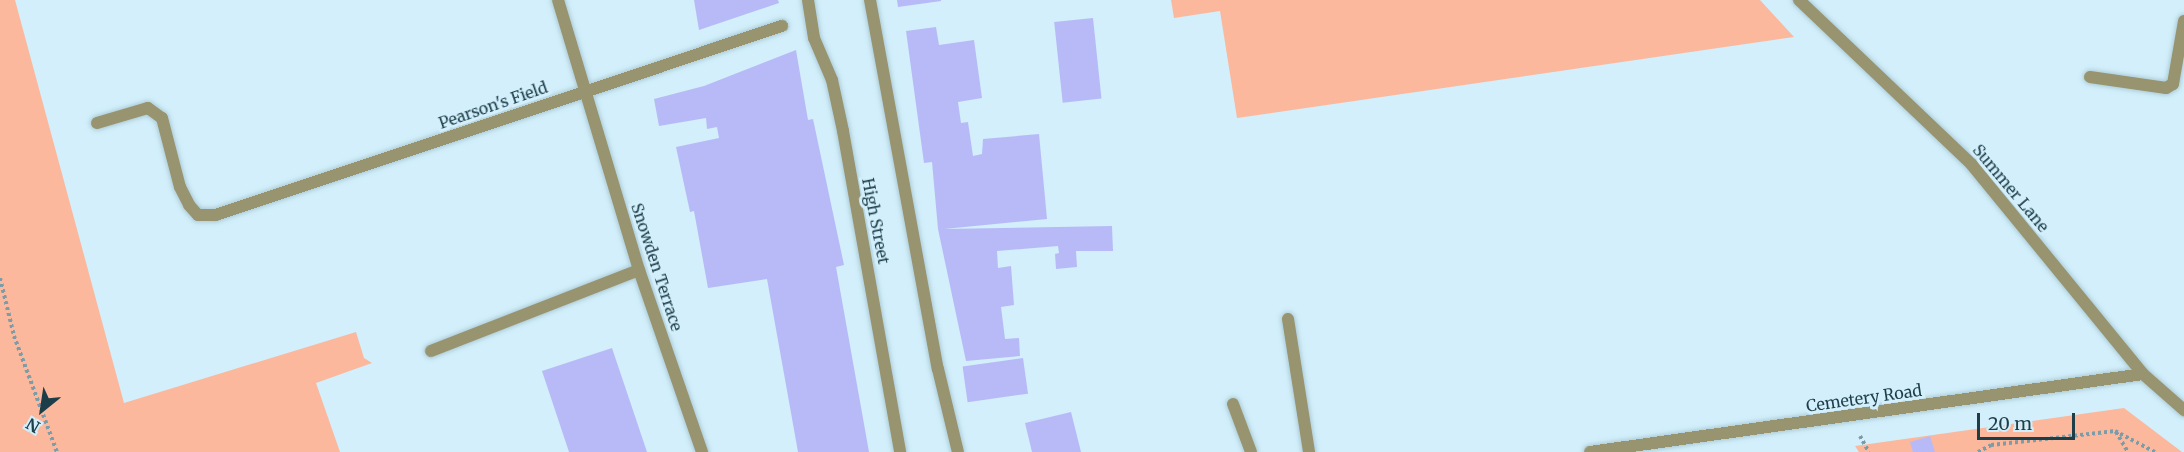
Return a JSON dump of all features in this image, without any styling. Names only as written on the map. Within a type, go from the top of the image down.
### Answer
[{"type":"street","name":"Snowden Terrace","points":[[558,0],[639,270],[702,452]]},
{"type":"street","name":"High Street","points":[[808,0],[814,38],[832,80],[843,131],[900,452]]},
{"type":"street","points":[[870,0],[938,369],[958,452]]},
{"type":"street","name":"Summer Lane","points":[[1799,0],[1972,165],[2143,374],[2184,410]]},
{"type":"street","points":[[2090,77],[2166,88],[2173,84],[2184,21]]},
{"type":"street","name":"Pearson's Field","points":[[97,123],[148,108],[162,118],[180,187],[189,205],[198,215],[216,215],[782,26]]},
{"type":"street","points":[[431,351],[639,270]]},
{"type":"street","points":[[1288,319],[1309,452]]},
{"type":"street","name":"Cemetery Road","points":[[1590,452],[2143,374]]},
{"type":"street","points":[[1233,404],[1251,452]]},
{"type":"path","points":[[0,278],[14,336],[57,452]]},
{"type":"path","points":[[2115,431],[2128,452]]},
{"type":"path","points":[[1978,452],[1990,445],[2115,431],[2155,452]]},
{"type":"shaded area","points":[[0,0],[15,0],[124,403],[356,332],[364,358],[372,363],[316,383],[340,452],[0,452]]},
{"type":"shaded area","points":[[1171,0],[1760,0],[1794,37],[1237,118],[1220,11],[1174,18]]},
{"type":"shaded area","points":[[2124,408],[2182,452],[1859,452],[1855,446]]},
{"type":"building","points":[[694,0],[778,0],[779,3],[699,30]]},
{"type":"building","points":[[897,0],[941,0],[941,1],[898,7]]},
{"type":"building","points":[[1093,18],[1101,99],[1063,103],[1054,22]]},
{"type":"building","points":[[936,27],[939,45],[974,40],[982,98],[958,102],[961,123],[968,122],[973,156],[982,154],[983,139],[1039,134],[1047,219],[944,229],[1112,226],[1113,251],[1076,251],[1077,267],[1056,269],[1055,254],[1059,253],[1058,246],[997,251],[998,268],[1011,266],[1014,305],[1001,307],[1005,339],[1019,338],[1020,356],[966,361],[938,229],[932,162],[924,163],[906,31]]},
{"type":"building","points":[[796,50],[808,120],[813,119],[844,265],[836,267],[869,452],[798,452],[767,279],[708,288],[694,211],[690,212],[676,147],[719,138],[717,127],[707,129],[706,118],[659,126],[654,99],[704,86]]},
{"type":"building","points":[[612,348],[647,452],[569,452],[542,371]]},
{"type":"building","points":[[1023,358],[1028,394],[968,402],[963,366]]},
{"type":"building","points":[[1071,412],[1081,452],[1032,452],[1025,423]]},
{"type":"building","points":[[1930,436],[1935,452],[1913,452],[1910,442]]}]
